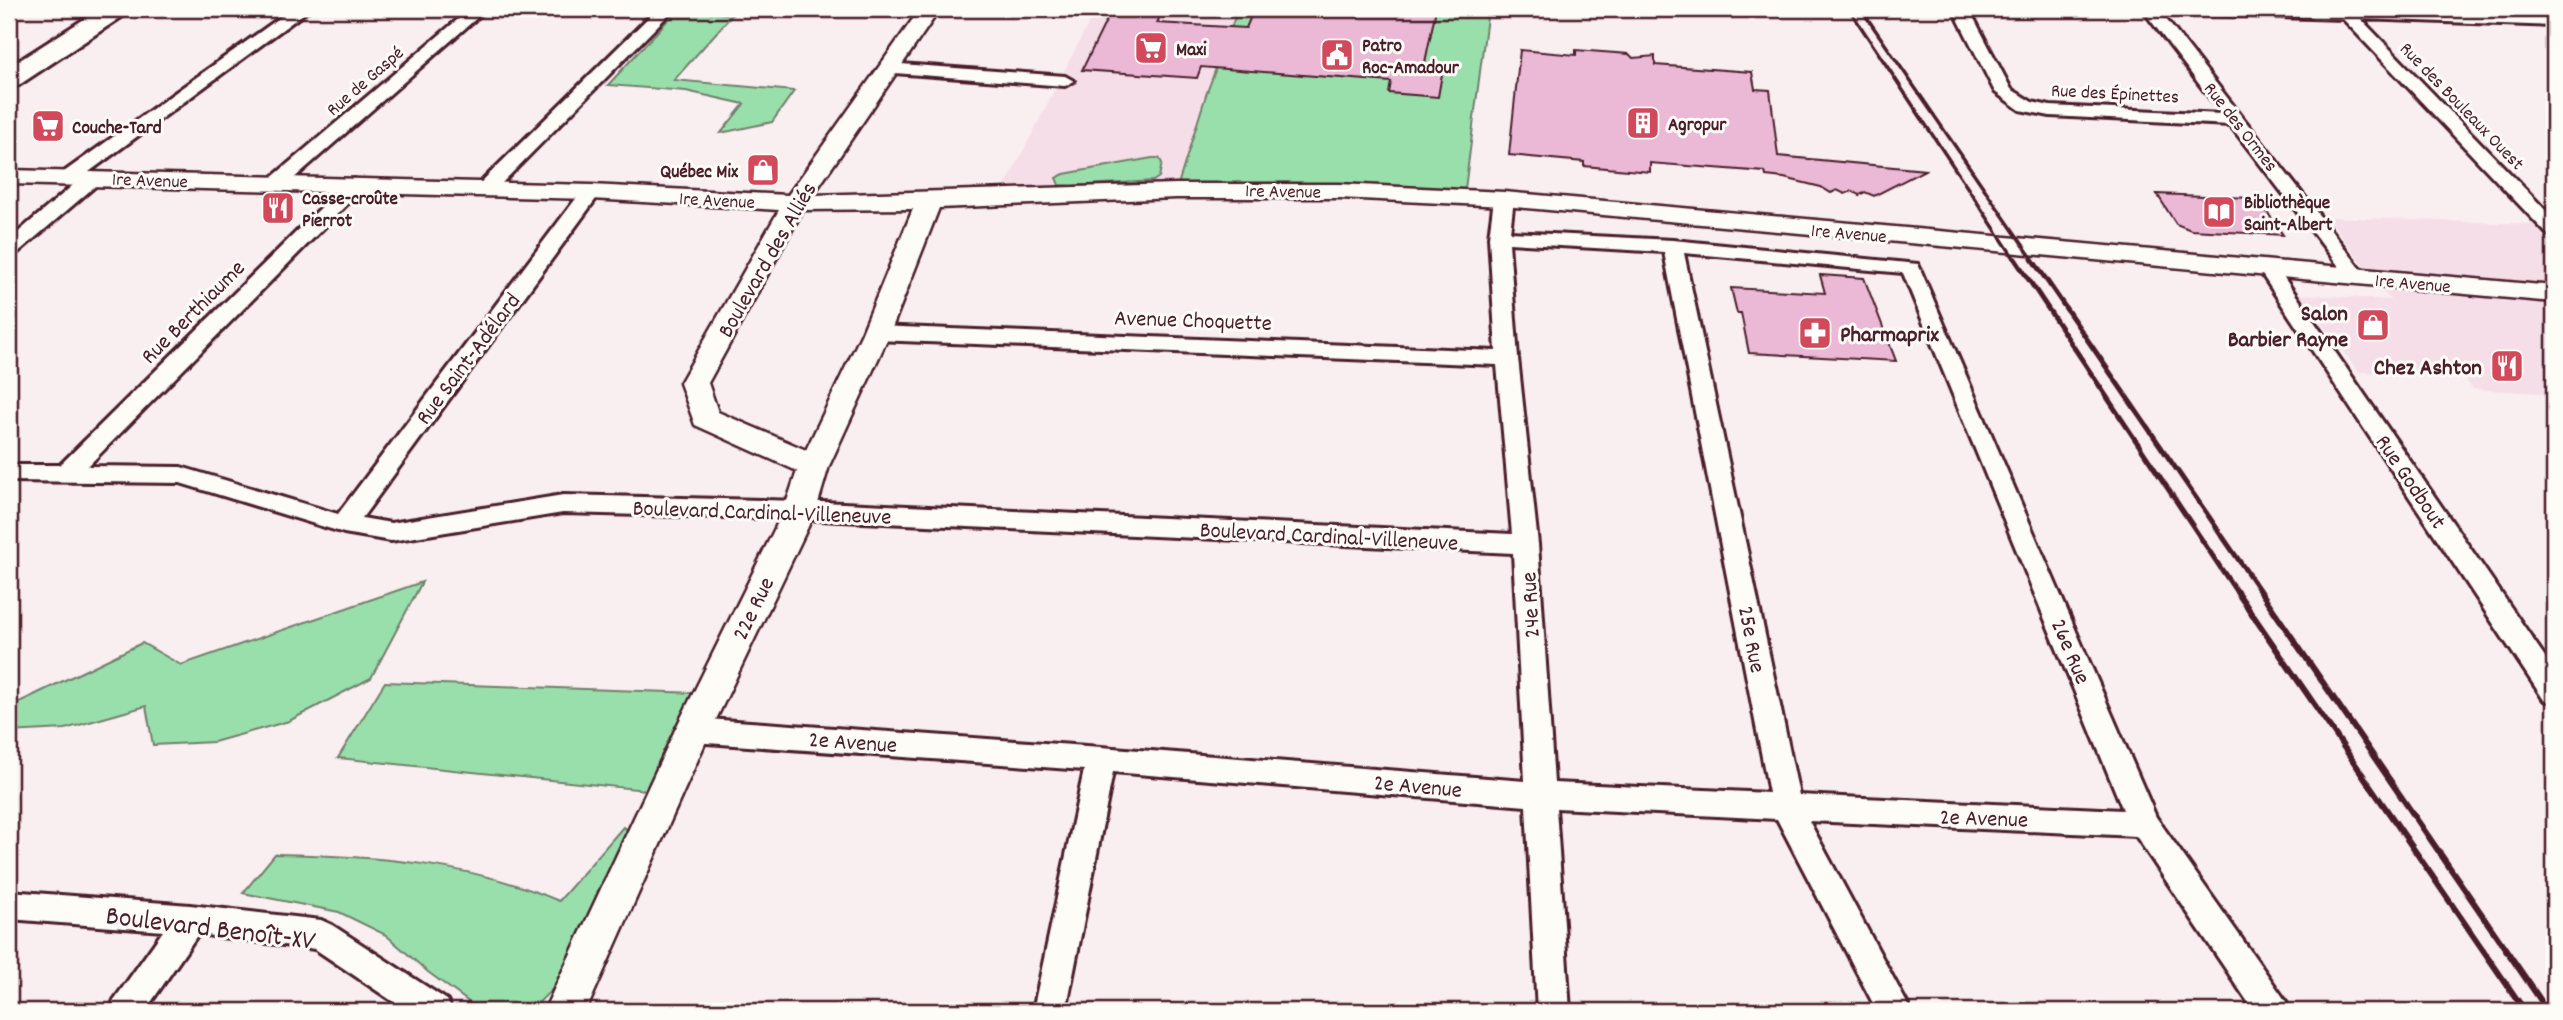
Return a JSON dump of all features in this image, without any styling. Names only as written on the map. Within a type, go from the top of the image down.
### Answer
[{"type":"main road","points":[[11,76],[117,9]]},
{"type":"street","points":[[9,250],[82,177],[302,9]]},
{"type":"street","name":"Rue de Gaspé","points":[[277,183],[479,9]]},
{"type":"street","points":[[484,191],[666,9]]},
{"type":"street","name":"Boulevard des Alliés","points":[[814,466],[705,418],[694,383],[795,203],[930,9]]},
{"type":"street","name":"Rue des Épinettes","points":[[1961,9],[2004,92],[2026,106],[2050,111],[2238,120]]},
{"type":"street","name":"Rue des Ormes","points":[[2150,9],[2357,278]]},
{"type":"street","points":[[2188,9],[2345,11],[2552,23]]},
{"type":"street","points":[[2532,9],[2552,23]]},
{"type":"street","name":"Rue des Bouleaux Ouest","points":[[2345,11],[2554,230]]},
{"type":"street","points":[[887,68],[1065,81]]},
{"type":"street","name":"1re Avenue","points":[[9,177],[591,192],[795,203],[1257,190],[1504,199],[2554,294]]},
{"type":"street","name":"Rue Berthiaume","points":[[66,474],[355,185]]},
{"type":"street","name":"Rue Saint-Adélard","points":[[344,524],[591,192]]},
{"type":"street","name":"24e Rue","points":[[1504,199],[1499,237],[1507,358],[1525,544],[1553,1011]]},
{"type":"street","name":"22e Rue","points":[[565,1011],[693,730],[800,510],[814,466],[876,333],[929,201]]},
{"type":"street","name":"1re Avenue","points":[[1499,237],[1673,246],[1911,268]]},
{"type":"street","name":"25e Rue","points":[[1673,246],[1787,808],[1894,1011]]},
{"type":"street","name":"26e Rue","points":[[1911,268],[2144,824],[2273,1011]]},
{"type":"street","name":"Rue Godbout","points":[[2269,270],[2554,692]]},
{"type":"street","name":"Avenue Choquette","points":[[876,333],[1507,358]]},
{"type":"street","name":"Boulevard Cardinal-Villeneuve","points":[[9,473],[181,475],[344,524],[391,532],[563,504],[800,510],[1525,544]]},
{"type":"street","name":"2e Avenue","points":[[693,730],[1101,758],[1540,795],[2144,824]]},
{"type":"street","points":[[1049,1011],[1101,758]]},
{"type":"street","name":"Boulevard Benoît-XV","points":[[9,905],[190,919],[321,935],[435,1011]]},
{"type":"street","points":[[126,1011],[190,919]]},
{"type":"shaded area","points":[[1096,9],[1238,9],[1206,95],[1176,191],[999,198]]},
{"type":"shaded area","points":[[2327,217],[2554,225],[2554,394],[2473,389],[2462,376],[2359,372],[2299,294],[2390,300]]},
{"type":"green space","points":[[678,9],[732,15],[674,80],[794,91],[772,122],[721,133],[744,104],[686,91],[608,85]]},
{"type":"green space","points":[[1238,9],[1488,9],[1464,197],[1176,191],[1206,95]]},
{"type":"green space","points":[[1159,158],[1162,163],[1159,177],[1153,181],[1072,186],[1059,185],[1056,178],[1064,174]]},
{"type":"green space","points":[[422,582],[371,678],[289,721],[214,742],[153,745],[146,706],[65,729],[9,732],[9,707],[142,643],[181,665]]},
{"type":"green space","points":[[385,682],[697,693],[655,791],[338,758]]},
{"type":"green space","points":[[623,827],[642,837],[566,976],[531,1010],[481,1011],[428,972],[386,935],[339,912],[243,893],[275,854],[384,859],[420,864],[490,877],[559,901]]},
{"type":"building","name":"Patro Roc-Amadour","points":[[1254,9],[1436,9],[1423,72],[1442,74],[1438,97],[1389,93],[1391,82],[1201,67],[1197,78],[1082,70],[1110,13],[1160,16],[1157,23],[1246,28]]},
{"type":"building","name":"Agropur","points":[[1520,50],[1576,55],[1576,50],[1629,54],[1633,58],[1655,56],[1655,65],[1752,72],[1755,89],[1770,90],[1778,156],[1925,170],[1874,196],[1865,192],[1859,195],[1852,191],[1845,194],[1837,190],[1831,193],[1821,187],[1766,176],[1765,172],[1650,163],[1650,172],[1509,155]]},
{"type":"building","name":"Bibliothèque Saint-Albert","points":[[2157,194],[2251,198],[2261,203],[2283,235],[2191,230],[2176,224]]},
{"type":"building","name":"Pharmaprix","points":[[1820,275],[1864,278],[1896,361],[1749,353],[1741,313],[1737,313],[1731,288],[1825,293]]},
{"type":"railway","points":[[1849,9],[2016,261]]},
{"type":"railway","points":[[1861,9],[2034,261]]},
{"type":"railway","points":[[2015,259],[2238,594]]},
{"type":"railway","points":[[2032,259],[2262,594]]},
{"type":"railway","points":[[2237,592],[2525,1011]]},
{"type":"railway","points":[[2261,592],[2548,1011]]},
{"type":"place","name":"Maxi","points":[[1151,48]]},
{"type":"place","name":"Patro Roc-Amadour","points":[[1337,55]]},
{"type":"place","name":"Agropur","points":[[1643,123]]},
{"type":"place","name":"Couche-Tard","points":[[48,126]]},
{"type":"place","name":"Québec Mix","points":[[763,170]]},
{"type":"place","name":"Casse-croûte Pierrot","points":[[278,208]]},
{"type":"place","name":"Bibliothèque Saint-Albert","points":[[2219,212]]},
{"type":"place","name":"Salon Barbier Rayne","points":[[2373,325]]},
{"type":"place","name":"Pharmaprix","points":[[1815,333]]},
{"type":"place","name":"Chez Ashton","points":[[2507,366]]}]
